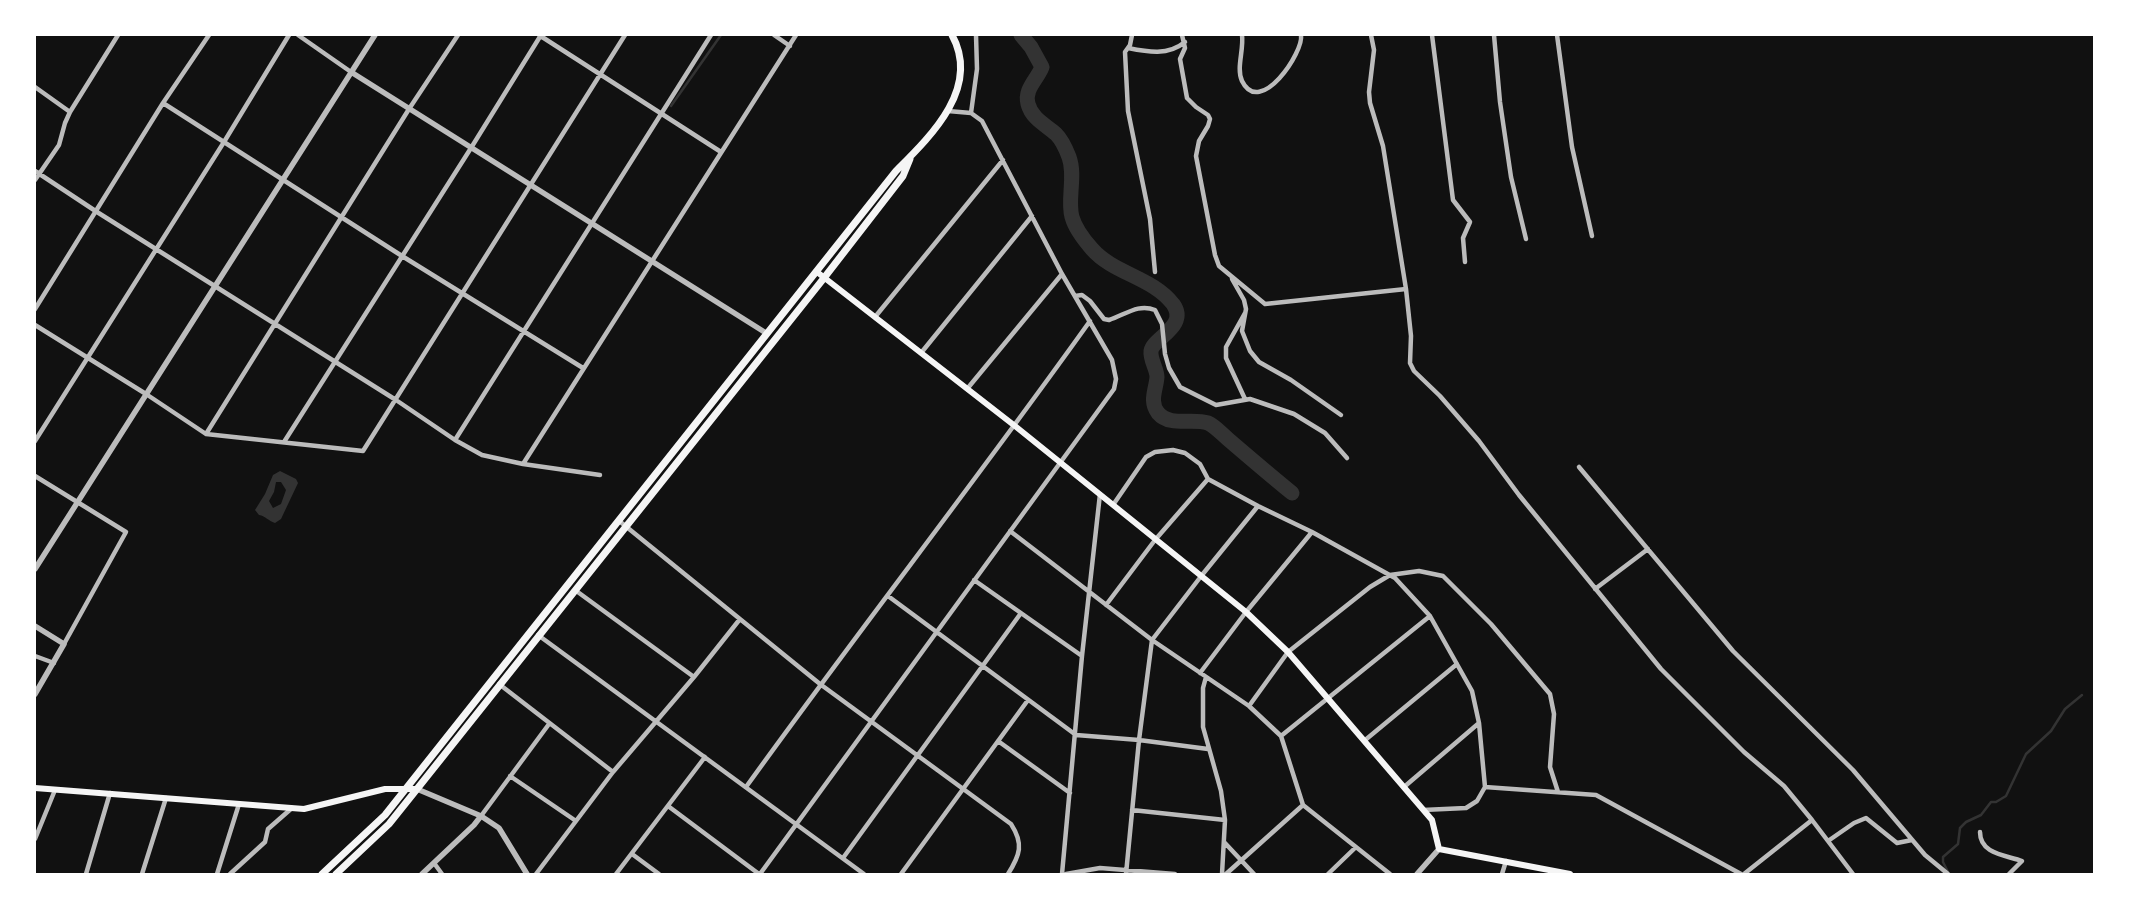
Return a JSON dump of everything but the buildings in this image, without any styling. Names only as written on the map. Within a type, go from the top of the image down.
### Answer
[{"type":"main road","points":[[322,874],[385,815],[766,333],[817,272],[896,171],[948,111],[954,102],[960,80],[959,55],[952,35]]},
{"type":"main road","points":[[336,874],[389,824],[417,789],[824,278],[903,176],[912,154]]},
{"type":"main road","points":[[817,272],[1015,426],[1246,612],[1288,652],[1432,820],[1439,849],[1570,874]]},
{"type":"main road","points":[[35,788],[304,809],[386,789],[417,789]]},
{"type":"street","points":[[35,180],[37,172],[59,145],[65,122],[70,112],[118,35]]},
{"type":"street","points":[[35,309],[163,104],[209,35]]},
{"type":"street","points":[[35,441],[224,142],[289,35]]},
{"type":"street","points":[[298,35],[409,109],[766,333]]},
{"type":"street","points":[[35,569],[76,501],[215,287],[374,35]]},
{"type":"street","points":[[206,434],[409,109],[458,35]]},
{"type":"street","points":[[284,442],[472,148],[540,35],[721,152]]},
{"type":"street","points":[[35,325],[206,434],[363,451],[625,35]]},
{"type":"street","points":[[455,440],[711,35]]},
{"type":"street","points":[[774,35],[790,46]]},
{"type":"street","points":[[523,464],[796,35]]},
{"type":"street","points":[[971,112],[977,69],[976,35]]},
{"type":"street","points":[[1132,35],[1133,37],[1125,52],[1128,111],[1150,219],[1154,272]]},
{"type":"street","points":[[1182,35],[1185,48],[1180,59],[1187,98],[1196,107],[1208,114],[1210,119],[1199,141],[1196,156],[1202,179],[1209,231],[1219,266],[1264,304],[1406,289]]},
{"type":"street","points":[[1242,35],[1240,68],[1242,81],[1254,93],[1261,93],[1271,87],[1280,77],[1300,47],[1301,35]]},
{"type":"street","points":[[1371,35],[1374,61],[1369,92],[1370,103],[1383,146],[1406,289],[1411,336],[1410,363],[1414,371],[1440,396],[1479,441],[1501,472],[1661,669],[1744,752],[1784,786],[1853,874]]},
{"type":"street","points":[[1432,35],[1453,200],[1470,222],[1464,238],[1464,262]]},
{"type":"street","points":[[1494,35],[1500,102],[1511,177],[1526,239]]},
{"type":"street","points":[[1557,35],[1572,147],[1592,236]]},
{"type":"street","points":[[1128,48],[1148,52],[1174,51],[1185,42]]},
{"type":"street","points":[[35,87],[70,112]]},
{"type":"street","points":[[163,104],[523,333],[583,368]]},
{"type":"street","points":[[668,806],[760,874],[1114,389],[1116,379],[1112,360],[1062,274],[982,121],[971,112],[948,111]]},
{"type":"street","points":[[875,317],[1003,160]]},
{"type":"street","points":[[37,172],[156,250],[396,400],[455,440],[482,455],[523,464],[600,475]]},
{"type":"street","points":[[921,353],[1032,216]]},
{"type":"street","points":[[967,389],[1062,274]]},
{"type":"street","points":[[1230,275],[1244,300],[1245,312],[1242,331],[1250,351],[1259,362],[1291,380],[1341,415]]},
{"type":"street","points":[[1075,296],[1082,295],[1090,301],[1104,319],[1109,320],[1137,308],[1147,306],[1155,310],[1162,324],[1165,354],[1180,387],[1216,405],[1245,399],[1257,400],[1294,414],[1325,433],[1347,458]]},
{"type":"street","points":[[1245,312],[1226,348],[1226,358],[1245,399]]},
{"type":"street","points":[[746,787],[820,684],[1015,426],[1090,321]]},
{"type":"street","points":[[1112,505],[1146,457],[1155,452],[1173,450],[1185,453],[1200,464],[1208,479],[1312,532],[1395,578],[1430,616],[1472,691],[1479,723],[1486,788],[1477,801],[1466,808],[1423,810]]},
{"type":"street","points":[[1579,467],[1733,651],[1853,770],[1924,855],[1948,874]]},
{"type":"street","points":[[35,476],[126,532],[35,694]]},
{"type":"street","points":[[1106,605],[1155,540],[1208,479]]},
{"type":"street","points":[[1062,874],[1082,656],[1100,494]]},
{"type":"street","points":[[1126,871],[1139,740],[1152,640],[1258,506]]},
{"type":"street","points":[[618,520],[820,684],[1010,824],[1017,833],[1021,844],[1015,863],[1008,874]]},
{"type":"street","points":[[1010,531],[1152,640],[1248,706],[1281,736],[1303,805],[1390,874]]},
{"type":"street","points":[[1200,673],[1246,612],[1312,532]]},
{"type":"street","points":[[1595,589],[1648,549]]},
{"type":"street","points":[[1248,706],[1288,652],[1370,587],[1390,575],[1419,571],[1443,576],[1491,624],[1550,694],[1554,714],[1550,767],[1558,792]]},
{"type":"street","points":[[974,580],[1082,656]]},
{"type":"street","points":[[575,590],[694,678]]},
{"type":"street","points":[[888,596],[1076,735],[1139,740],[1208,749]]},
{"type":"street","points":[[843,858],[1021,613]]},
{"type":"street","points":[[1281,736],[1327,697],[1430,616]]},
{"type":"street","points":[[536,874],[613,772],[694,678],[740,619]]},
{"type":"street","points":[[35,626],[64,644]]},
{"type":"street","points":[[538,635],[864,874]]},
{"type":"street","points":[[35,656],[54,663]]},
{"type":"street","points":[[1364,741],[1457,664]]},
{"type":"street","points":[[1206,677],[1203,688],[1203,727],[1221,791],[1225,820],[1222,874]]},
{"type":"street","points":[[499,684],[613,772]]},
{"type":"street","points":[[901,874],[1028,700]]},
{"type":"street","points":[[1404,787],[1479,723]]},
{"type":"street","points":[[422,874],[474,826],[549,724]]},
{"type":"street","points":[[998,740],[1070,793]]},
{"type":"street","points":[[616,874],[705,757]]},
{"type":"street","points":[[510,776],[576,821]]},
{"type":"street","points":[[1486,788],[1596,795],[1743,874],[1812,820]]},
{"type":"street","points":[[417,789],[481,816],[499,828],[527,874]]},
{"type":"street","points":[[35,839],[55,790]]},
{"type":"street","points":[[86,874],[110,793]]},
{"type":"street","points":[[142,874],[166,798]]},
{"type":"street","points":[[217,874],[239,804]]},
{"type":"street","points":[[1226,874],[1303,805]]},
{"type":"street","points":[[230,874],[265,842],[268,829],[292,808]]},
{"type":"street","points":[[1132,810],[1225,820]]},
{"type":"street","points":[[1828,841],[1854,823],[1866,818],[1897,843],[1912,840]]},
{"type":"street","points":[[1980,832],[1982,845],[1988,851],[2022,861],[2008,874]]},
{"type":"street","points":[[1224,842],[1254,874]]},
{"type":"street","points":[[1328,874],[1356,847]]},
{"type":"street","points":[[1417,874],[1439,849]]},
{"type":"street","points":[[632,854],[659,874]]},
{"type":"street","points":[[1502,874],[1506,861]]},
{"type":"street","points":[[434,863],[442,874]]},
{"type":"street","points":[[1066,874],[1100,868],[1175,874]]},
{"type":"shaded area","points":[[280,471],[296,479],[298,483],[281,519],[275,523],[259,515],[255,510],[265,494],[273,475]],"holes":[[[276,482],[281,482],[286,490],[281,504],[273,508],[269,501],[274,492]]]},
{"type":"waterway","points":[[671,106],[721,35]]},
{"type":"waterway","points":[[1021,35],[1031,47],[1042,67],[1029,89],[1028,104],[1036,118],[1058,136],[1068,154],[1072,172],[1070,203],[1073,221],[1078,230],[1089,246],[1101,257],[1155,288],[1173,304],[1177,312],[1177,319],[1174,325],[1153,346],[1151,351],[1157,377],[1153,400],[1155,409],[1169,420],[1211,424],[1292,493]]},
{"type":"waterway","points":[[1948,872],[1943,862],[1943,857],[1958,844],[1960,828],[1966,822],[1981,815],[1991,802],[1996,802],[2006,796],[2026,754],[2051,731],[2065,709],[2082,695]]}]
